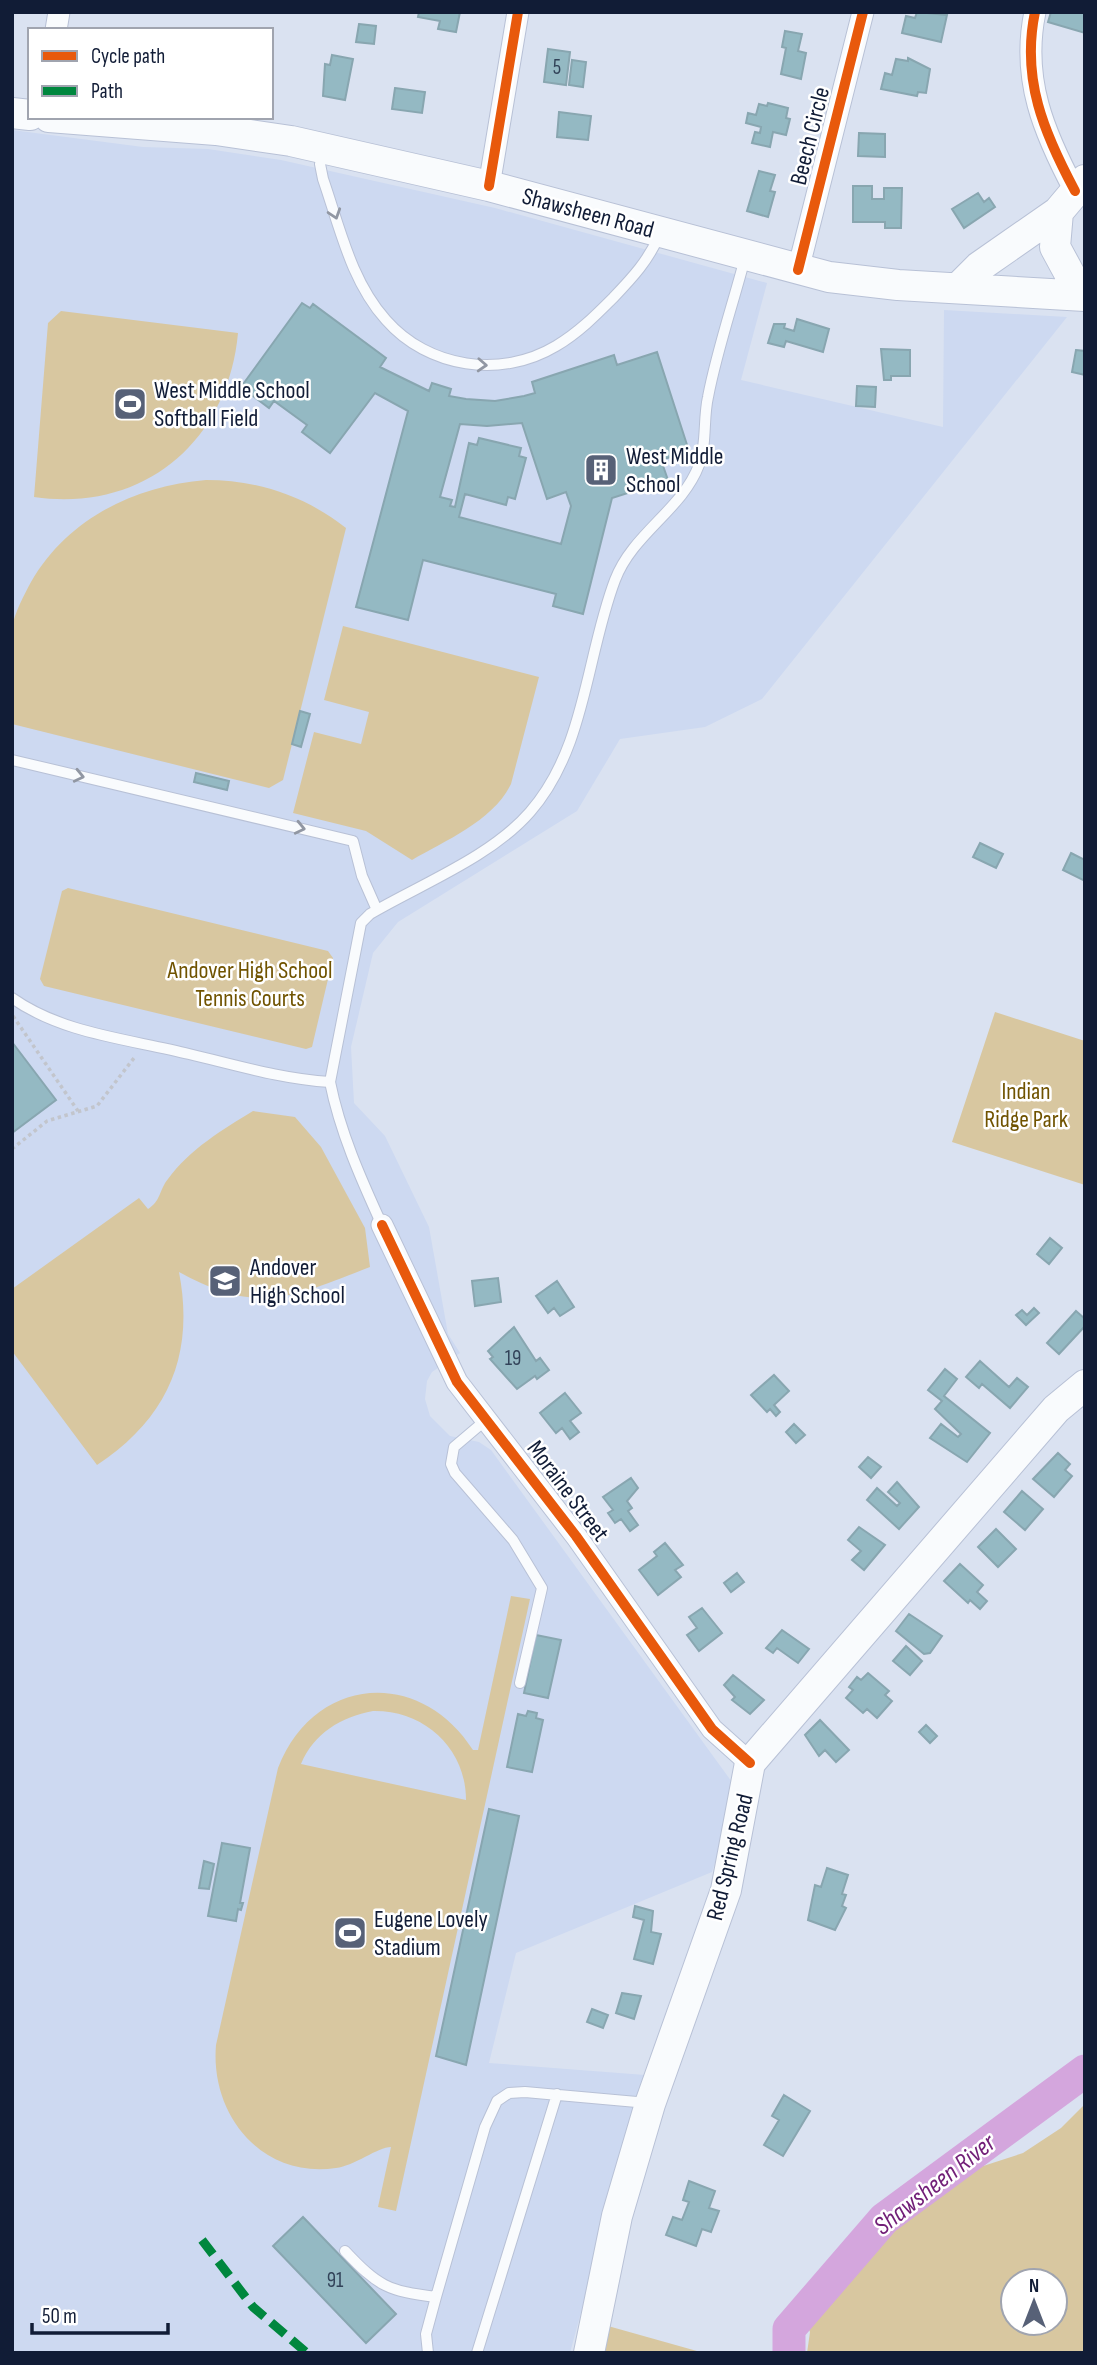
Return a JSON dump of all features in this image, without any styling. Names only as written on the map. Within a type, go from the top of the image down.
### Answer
[{"type":"main road","name":"Shawsheen Road","points":[[72,119],[246,134],[324,148],[489,186],[798,270],[857,281],[1083,296]]},
{"type":"main road","points":[[959,287],[979,267],[1073,194]]},
{"type":"main road","points":[[1073,194],[1055,247],[1070,280],[1083,296]]},
{"type":"main road","name":"Red Spring Road","points":[[589,2353],[617,2216],[650,2104],[726,1890],[750,1763],[1056,1409],[1085,1385]]},
{"type":"street","points":[[489,186],[518,12]]},
{"type":"street","name":"Beech Circle","points":[[798,270],[863,12]]},
{"type":"street","points":[[1035,12],[1028,44],[1033,88],[1051,147],[1073,194]]},
{"type":"street","name":"Moraine Street","points":[[383,1225],[457,1382],[576,1536],[712,1729],[750,1763]]},
{"type":"street","points":[[1056,1409],[1085,1366]]},
{"type":"lane","points":[[324,148],[320,164],[323,179],[362,288],[387,321],[402,335],[430,353],[451,361],[473,365],[506,364],[528,359],[559,345],[588,324],[644,265],[661,232]]},
{"type":"lane","points":[[383,1225],[355,1164],[335,1109],[330,1082],[359,929],[365,918],[377,910],[509,834],[532,810],[556,776],[572,738],[593,649],[624,560],[638,539],[686,489],[699,466],[707,398],[746,256]]},
{"type":"lane","points":[[12,760],[353,841],[362,876],[377,910]]},
{"type":"lane","points":[[12,998],[31,1012],[117,1039],[291,1080],[330,1082]]},
{"type":"lane","points":[[487,1419],[454,1447],[451,1464],[455,1473],[513,1540],[542,1588],[520,1684]]},
{"type":"lane","points":[[428,2353],[426,2334],[436,2297],[480,2143],[497,2102],[509,2093],[557,2094],[650,2104]]},
{"type":"lane","points":[[477,2353],[557,2094]]},
{"type":"lane","points":[[345,2251],[375,2282],[404,2293],[436,2297]]},
{"type":"path","points":[[12,1013],[19,1014]]},
{"type":"path","points":[[12,1013],[78,1112]]},
{"type":"path","points":[[12,1149],[47,1121],[97,1106],[134,1058],[122,1054]]},
{"type":"shaded area","name":"Andover High School","points":[[12,130],[143,147],[208,149],[281,160],[495,208],[767,283],[741,380],[943,427],[944,310],[1067,317],[762,699],[705,727],[620,739],[577,811],[398,922],[373,953],[351,1047],[354,1103],[385,1136],[429,1227],[448,1334],[460,1353],[432,1372],[427,1381],[425,1399],[430,1416],[450,1436],[479,1442],[491,1450],[737,1789],[712,1872],[516,1953],[489,2063],[645,2075],[570,2353],[12,2353]]},
{"type":"green space","name":"West Middle School Softball Field","points":[[61,311],[238,333],[231,372],[217,407],[198,437],[173,462],[144,481],[110,493],[74,499],[34,497],[48,323]]},
{"type":"green space","points":[[206,480],[244,483],[280,492],[314,507],[346,528],[283,780],[269,788],[12,724],[12,627],[31,582],[46,559],[84,523],[106,509],[154,489]]},
{"type":"green space","points":[[343,626],[539,677],[511,784],[503,797],[493,809],[468,828],[412,860],[366,831],[293,813],[314,732],[361,744],[369,712],[324,700]]},
{"type":"green space","name":"Andover High School Tennis Courts","points":[[68,888],[328,951],[333,958],[312,1047],[306,1049],[44,986],[40,979],[62,891]]},
{"type":"green space","name":"Indian Ridge Park","points":[[995,1012],[1085,1041],[1085,1185],[952,1142]]},
{"type":"green space","points":[[253,1111],[295,1117],[321,1147],[365,1228],[370,1267],[296,1293],[254,1298],[207,1286],[179,1272],[183,1331],[171,1382],[142,1427],[122,1447],[97,1465],[12,1351],[12,1289],[139,1198],[148,1209],[176,1168],[196,1149]]},
{"type":"green space","name":"Eugene Lovely Stadium","points":[[511,1596],[530,1599],[396,2211],[378,2207],[391,2147],[343,2167],[309,2169],[285,2163],[264,2152],[246,2137],[232,2118],[222,2095],[216,2071],[216,2045],[278,1768],[295,1737],[316,1714],[342,1700],[369,1693],[398,1695],[425,1705],[451,1723],[473,1750],[478,1750]],"holes":[[[373,1711],[392,1712],[425,1725],[450,1749],[459,1764],[466,1800],[301,1764],[313,1743],[340,1722]]]},
{"type":"green space","points":[[1085,2104],[1085,2353],[807,2353],[810,2332],[807,2325],[813,2312],[856,2252],[881,2235],[904,2208],[923,2196],[951,2186],[977,2168],[1023,2153],[1061,2128]]},
{"type":"green space","points":[[608,2326],[704,2353],[605,2353]]},
{"type":"building","points":[[419,12],[460,12],[456,32],[438,29],[440,21],[418,17]]},
{"type":"building","points":[[917,12],[947,15],[941,42],[902,33],[906,16],[915,18]]},
{"type":"building","points":[[1051,12],[1085,12],[1085,33],[1048,22]]},
{"type":"building","points":[[359,24],[376,26],[374,44],[356,42]]},
{"type":"building","points":[[785,31],[802,34],[798,51],[806,53],[801,79],[781,74],[786,48],[782,47]]},
{"type":"building","points":[[548,49],[570,52],[566,85],[544,82]]},
{"type":"building","points":[[332,55],[353,59],[345,100],[323,96],[325,64],[330,65]]},
{"type":"building","points":[[908,58],[930,69],[926,93],[918,92],[917,96],[881,89],[885,73],[892,75],[896,59],[908,61]]},
{"type":"building","points":[[572,60],[586,62],[583,87],[569,85]]},
{"type":"building","points":[[395,88],[425,92],[422,113],[392,109]]},
{"type":"building","points":[[768,103],[788,108],[786,118],[790,119],[786,135],[773,132],[770,147],[752,143],[755,132],[760,133],[761,127],[746,123],[748,113],[756,115],[759,104],[767,106]]},
{"type":"building","points":[[559,112],[591,116],[588,140],[557,137]]},
{"type":"building","points":[[859,133],[885,134],[885,157],[858,156]]},
{"type":"building","points":[[759,171],[775,175],[770,191],[775,192],[768,217],[747,211]]},
{"type":"building","points":[[853,186],[872,186],[872,199],[884,199],[884,188],[902,188],[901,228],[885,228],[885,222],[853,222]]},
{"type":"building","points":[[978,193],[984,202],[989,198],[995,207],[964,228],[952,209]]},
{"type":"building","name":"West Middle School","points":[[302,303],[310,308],[313,304],[386,358],[380,367],[429,391],[432,383],[451,389],[449,396],[466,399],[495,401],[524,396],[535,393],[532,382],[614,355],[617,365],[657,352],[689,451],[661,460],[668,480],[612,498],[583,614],[553,606],[556,594],[423,560],[408,620],[356,607],[408,411],[375,393],[330,453],[302,432],[307,425],[274,401],[269,408],[241,387]],"holes":[[[522,423],[547,499],[566,492],[571,506],[561,544],[459,517],[465,494],[506,505],[508,497],[515,499],[526,458],[519,456],[521,448],[479,438],[477,445],[469,443],[455,507],[450,506],[452,500],[440,497],[460,424],[487,426]]]},
{"type":"building","points":[[797,319],[829,329],[823,352],[786,341],[784,347],[768,343],[774,324],[785,324],[784,328],[794,331]]},
{"type":"building","points":[[881,349],[910,350],[910,376],[891,376],[891,380],[884,380]]},
{"type":"building","points":[[1076,350],[1085,351],[1085,375],[1072,372]]},
{"type":"building","points":[[857,386],[876,387],[875,407],[856,406]]},
{"type":"building","points":[[300,711],[310,714],[301,747],[292,744]]},
{"type":"building","points":[[196,773],[229,781],[227,790],[194,782]]},
{"type":"building","points":[[980,843],[1003,854],[996,868],[973,857]]},
{"type":"building","points":[[1071,853],[1085,860],[1085,881],[1063,870]]},
{"type":"building","points":[[12,1042],[56,1100],[12,1133]]},
{"type":"building","points":[[1050,1238],[1062,1248],[1049,1264],[1037,1254]]},
{"type":"building","points":[[498,1278],[501,1302],[475,1306],[472,1281]]},
{"type":"building","points":[[557,1281],[574,1307],[560,1316],[554,1308],[548,1313],[536,1296]]},
{"type":"building","points":[[1034,1308],[1039,1313],[1026,1325],[1016,1315],[1022,1310],[1027,1315]]},
{"type":"building","points":[[1076,1311],[1085,1319],[1085,1326],[1059,1354],[1047,1343]]},
{"type":"building","points":[[514,1327],[536,1361],[540,1358],[549,1370],[517,1389],[490,1359],[493,1357],[488,1351]]},
{"type":"building","points":[[980,1361],[1009,1387],[1017,1378],[1028,1387],[1010,1408],[982,1384],[979,1388],[966,1377]]},
{"type":"building","points":[[945,1369],[957,1379],[944,1396],[990,1433],[967,1462],[930,1438],[941,1424],[958,1437],[961,1434],[935,1409],[942,1401],[928,1390]]},
{"type":"building","points":[[774,1375],[789,1391],[774,1405],[780,1412],[776,1416],[770,1409],[767,1412],[751,1395]]},
{"type":"building","points":[[565,1393],[581,1413],[570,1421],[579,1432],[570,1439],[562,1428],[556,1433],[540,1413]]},
{"type":"building","points":[[794,1424],[805,1435],[796,1443],[786,1432]]},
{"type":"building","points":[[1058,1453],[1070,1464],[1065,1470],[1072,1476],[1054,1497],[1033,1479]]},
{"type":"building","points":[[868,1457],[881,1467],[871,1478],[859,1467]]},
{"type":"building","points":[[631,1478],[638,1488],[627,1501],[632,1508],[628,1511],[638,1525],[630,1531],[621,1519],[615,1523],[608,1513],[613,1510],[603,1497]]},
{"type":"building","points":[[897,1482],[919,1507],[899,1529],[867,1500],[877,1488],[897,1506],[900,1503],[888,1492]]},
{"type":"building","points":[[1022,1491],[1043,1509],[1025,1530],[1004,1512]]},
{"type":"building","points":[[859,1527],[885,1545],[864,1570],[852,1560],[861,1551],[848,1540]]},
{"type":"building","points":[[996,1529],[1016,1549],[998,1567],[978,1547]]},
{"type":"building","points":[[665,1543],[683,1565],[675,1570],[681,1577],[658,1595],[639,1570],[657,1556],[654,1552]]},
{"type":"building","points":[[960,1564],[983,1585],[977,1592],[987,1601],[980,1609],[970,1600],[968,1603],[944,1581]]},
{"type":"building","points":[[737,1573],[744,1582],[731,1592],[724,1583]]},
{"type":"building","points":[[702,1608],[722,1633],[699,1651],[687,1635],[697,1628],[689,1617]]},
{"type":"building","points":[[909,1614],[942,1636],[930,1653],[924,1654],[896,1631]]},
{"type":"building","points":[[782,1630],[809,1649],[798,1663],[777,1648],[773,1653],[766,1648]]},
{"type":"building","points":[[536,1635],[561,1640],[548,1698],[524,1693]]},
{"type":"building","points":[[906,1646],[922,1661],[910,1675],[893,1661]]},
{"type":"building","points":[[868,1673],[889,1691],[885,1695],[892,1701],[877,1718],[867,1709],[863,1713],[846,1698],[853,1690],[849,1687],[857,1677],[861,1680]]},
{"type":"building","points":[[733,1675],[764,1700],[750,1714],[732,1700],[735,1697],[724,1685]]},
{"type":"building","points":[[528,1711],[537,1713],[536,1718],[543,1720],[532,1772],[507,1767],[518,1714],[526,1716]]},
{"type":"building","points":[[820,1720],[849,1750],[836,1762],[825,1750],[819,1756],[805,1735]]},
{"type":"building","points":[[926,1725],[937,1736],[930,1743],[919,1732]]},
{"type":"building","points":[[489,1809],[519,1816],[466,2065],[436,2056]]},
{"type":"building","points":[[222,1843],[250,1848],[240,1903],[243,1903],[241,1910],[238,1909],[236,1921],[208,1916]]},
{"type":"building","points":[[204,1861],[214,1864],[209,1889],[199,1888]]},
{"type":"building","points":[[827,1868],[848,1875],[842,1894],[846,1895],[842,1906],[846,1908],[835,1930],[808,1920],[815,1885],[821,1887]]},
{"type":"building","points":[[635,1906],[653,1911],[651,1932],[661,1934],[653,1964],[634,1959],[644,1920],[633,1917]]},
{"type":"building","points":[[622,1993],[641,1996],[634,2019],[616,2013]]},
{"type":"building","points":[[592,2009],[608,2015],[603,2028],[587,2022]]},
{"type":"building","points":[[784,2095],[810,2111],[783,2156],[764,2145],[779,2120],[772,2116]]},
{"type":"building","points":[[689,2181],[715,2191],[709,2208],[719,2211],[711,2232],[702,2229],[696,2246],[666,2235],[673,2217],[682,2220],[689,2202],[683,2200]]},
{"type":"building","points":[[303,2217],[396,2314],[366,2343],[273,2246]]},
{"type":"waterway","name":"Shawsheen River","points":[[789,2353],[789,2329],[884,2219],[1085,2071]]},
{"type":"marked path","points":[[202,2240],[253,2307],[307,2353]]},
{"type":"cycle path","points":[[489,186],[518,12]]},
{"type":"cycle path","points":[[798,270],[863,12]]},
{"type":"cycle path","points":[[1035,12],[1031,37],[1033,83],[1045,127],[1075,191]]},
{"type":"cycle path","points":[[382,1225],[457,1382],[576,1536],[712,1729],[750,1763]]},
{"type":"place","name":"West Middle School Softball Field","points":[[130,404]]},
{"type":"place","name":"West Middle School","points":[[601,470]]},
{"type":"place","name":"Andover High School","points":[[225,1281]]},
{"type":"place","name":"Eugene Lovely Stadium","points":[[350,1933]]}]
